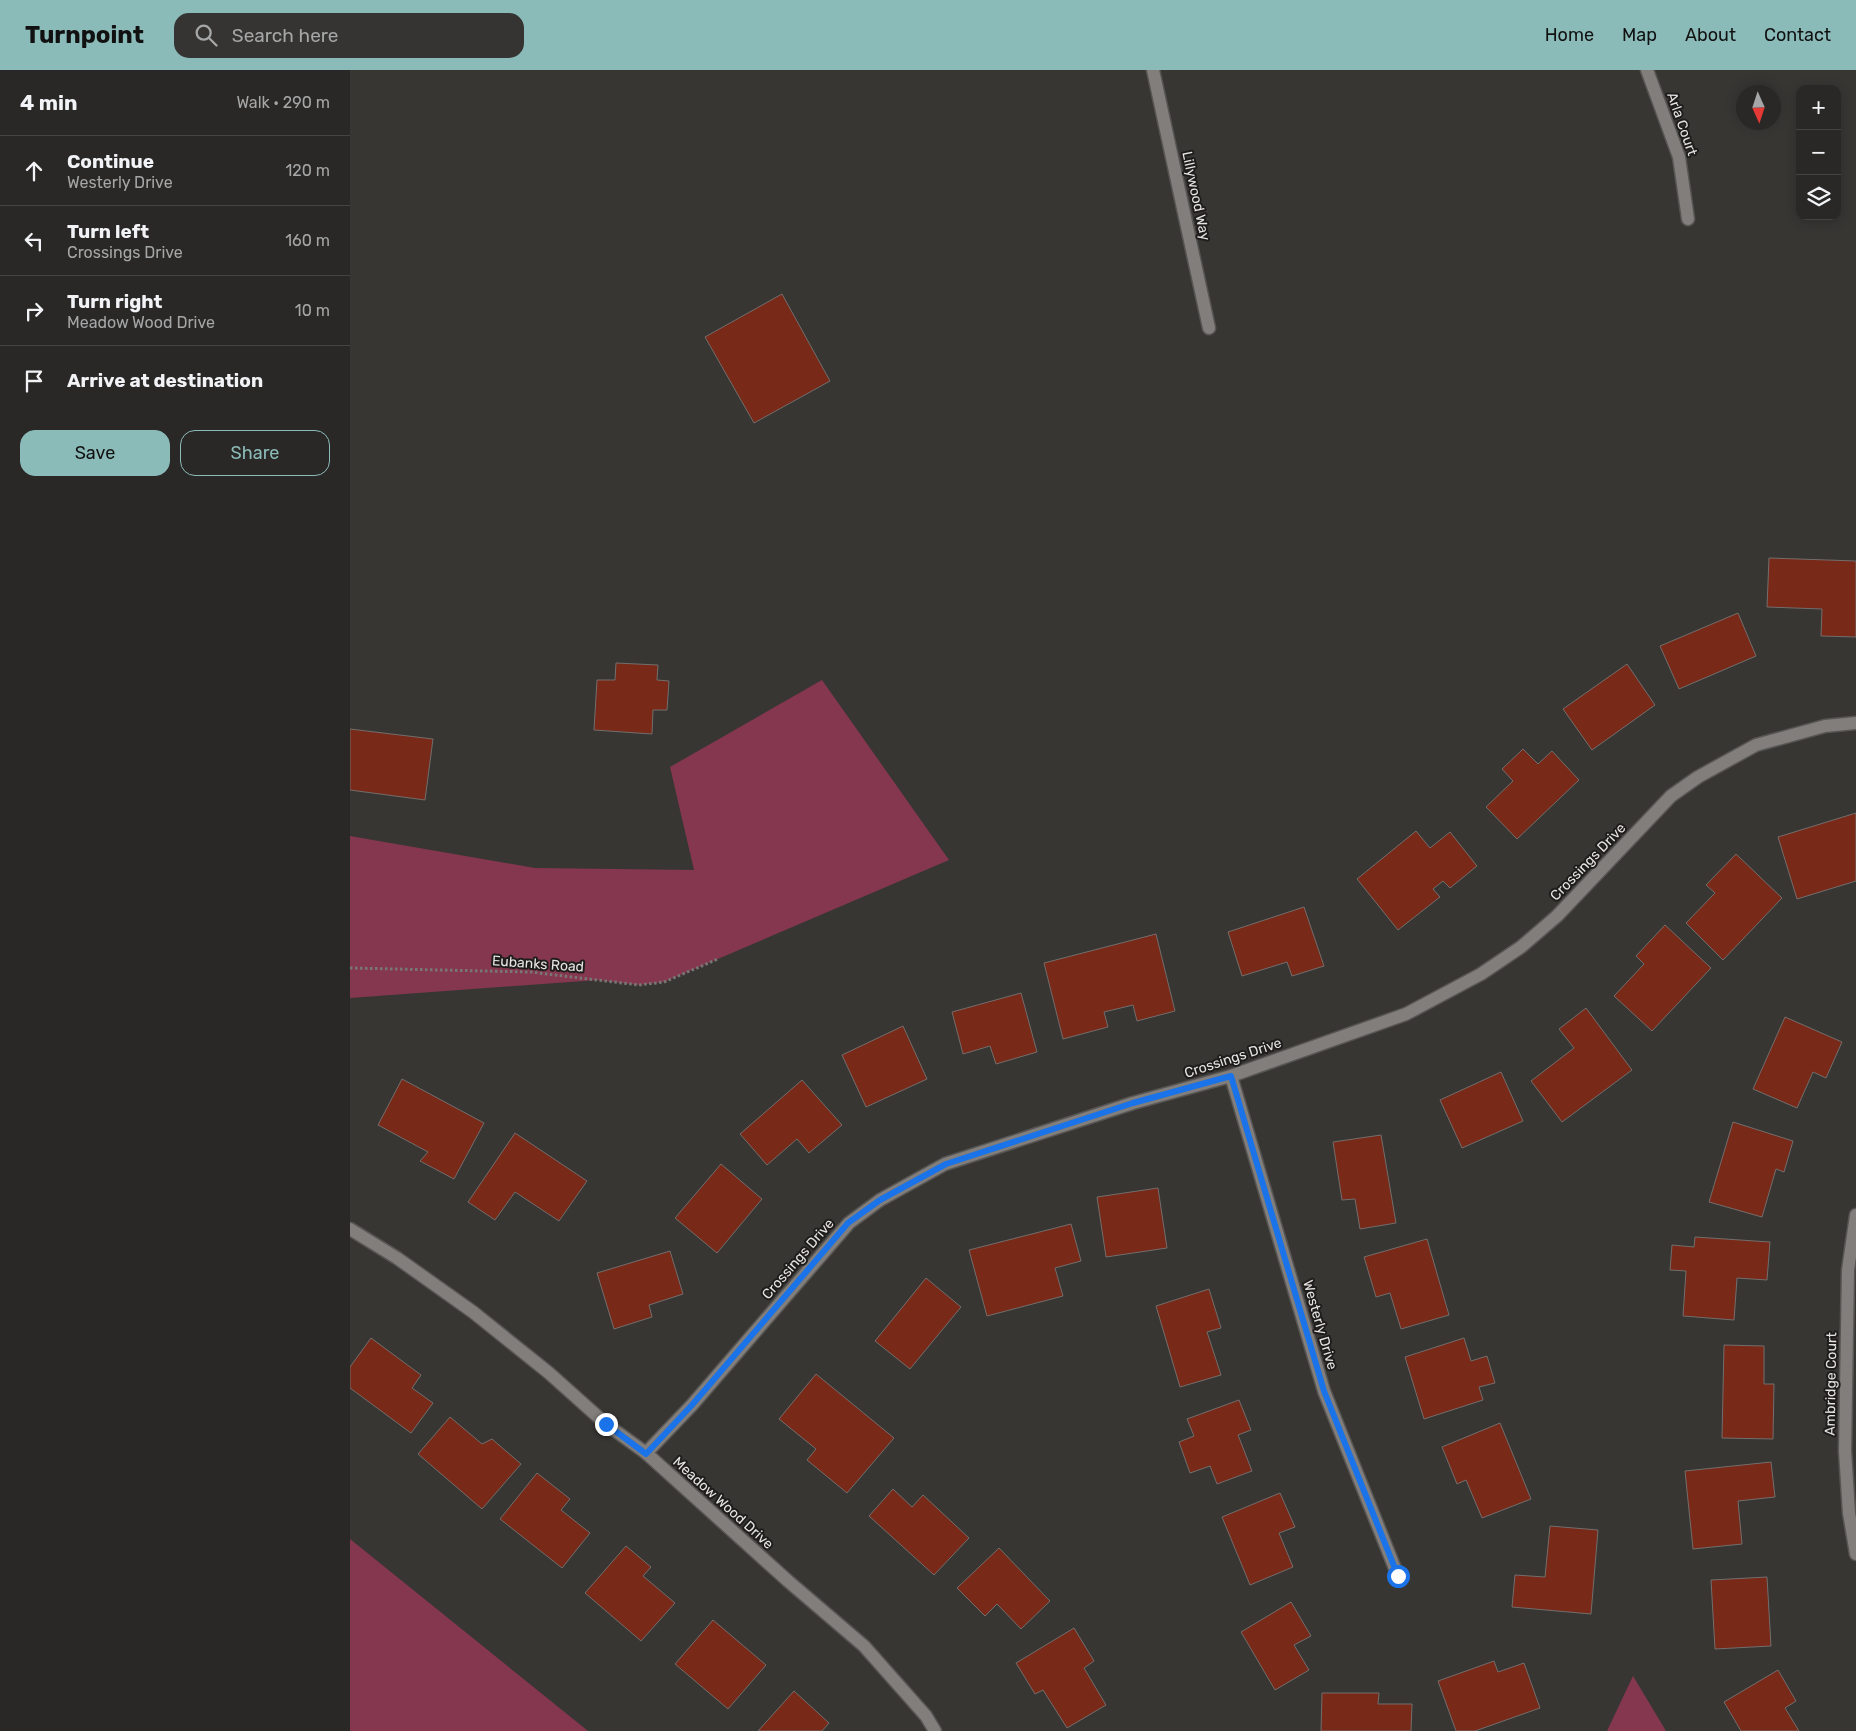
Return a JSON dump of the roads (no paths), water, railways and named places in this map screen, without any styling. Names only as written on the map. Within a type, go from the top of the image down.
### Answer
[{"type":"street","name":"Lillywood Way","points":[[1153,70],[1210,328]]},
{"type":"street","name":"Arla Court","points":[[1647,70],[1679,157],[1688,219]]},
{"type":"street","name":"Crossings Drive","points":[[646,1454],[692,1405],[848,1223],[880,1200],[946,1164],[1133,1103],[1231,1076],[1406,1014],[1481,974],[1521,947],[1557,916],[1671,796],[1698,777],[1756,745],[1825,726],[1856,723]]},
{"type":"street","name":"Westerly Drive","points":[[1231,1076],[1324,1391],[1398,1576]]},
{"type":"street","name":"Ambridge Court","points":[[1856,1215],[1848,1270],[1845,1451],[1849,1513],[1856,1554]]},
{"type":"street","name":"Meadow Wood Drive","points":[[350,1229],[397,1258],[473,1312],[549,1373],[606,1424],[646,1454],[864,1646],[926,1716],[935,1731]]}]
